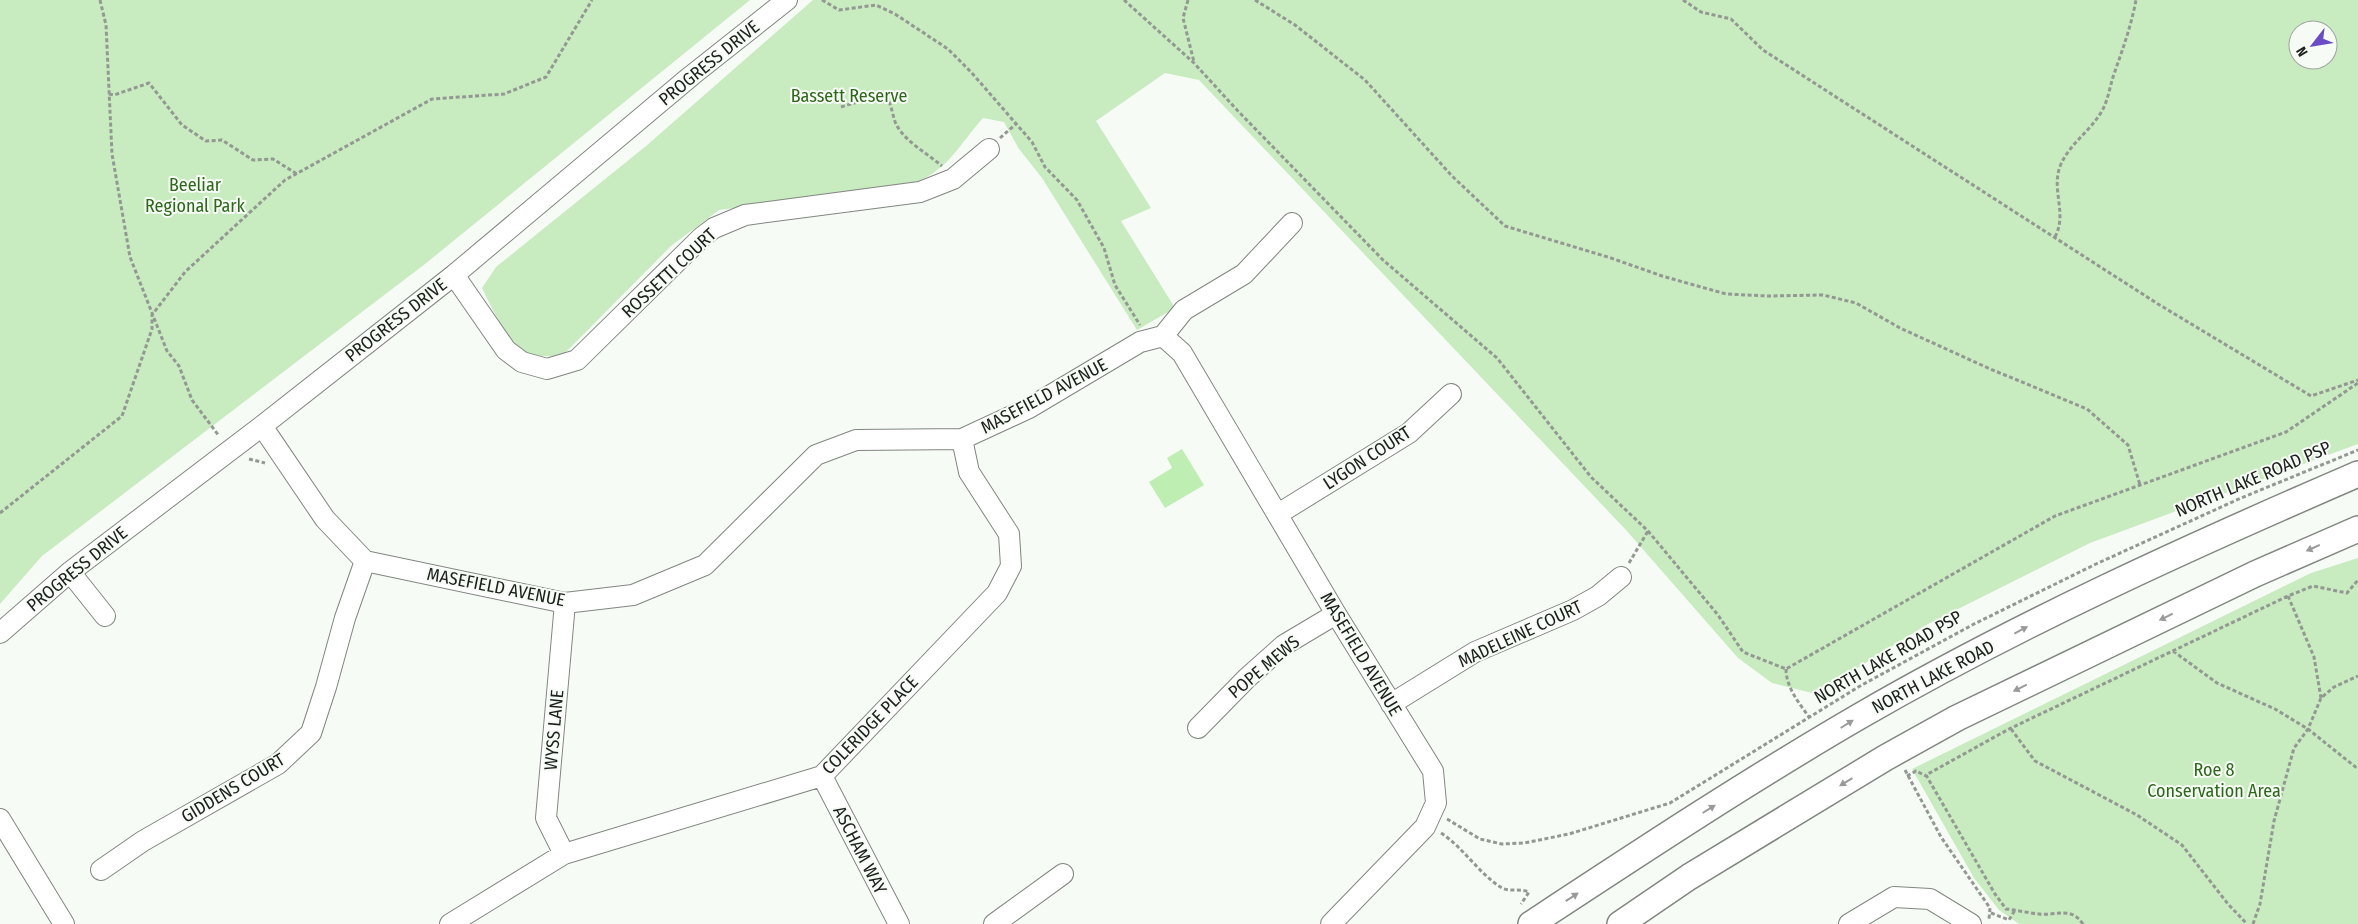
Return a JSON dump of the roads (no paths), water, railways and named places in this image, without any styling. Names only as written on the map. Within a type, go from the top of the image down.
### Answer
[{"type":"main road","name":"NORTH LAKE ROAD","points":[[1526,917],[1662,838],[1860,716],[2042,619],[2236,527],[2358,474]]},
{"type":"main road","points":[[1620,924],[1689,877],[1885,758],[1957,718],[2255,574],[2358,529]]},
{"type":"street","name":"PROGRESS DRIVE","points":[[0,633],[70,572],[262,426],[454,275],[684,82],[787,0]]},
{"type":"street","name":"ROSSETTI COURT","points":[[454,275],[506,350],[522,362],[547,369],[577,360],[702,237],[729,221],[746,216],[920,192],[956,177],[989,149]]},
{"type":"street","points":[[1156,338],[1184,310],[1244,274],[1292,223]]},
{"type":"street","name":"MASEFIELD AVENUE","points":[[365,561],[565,603],[633,595],[706,564],[816,455],[856,440],[962,439],[1030,408],[1140,342],[1156,338],[1182,353],[1336,614],[1433,771],[1432,812],[1331,924]]},
{"type":"street","name":"LYGON COURT","points":[[1278,514],[1409,433],[1451,394]]},
{"type":"street","points":[[262,426],[325,519],[365,561]]},
{"type":"street","name":"COLERIDGE PLACE","points":[[450,924],[564,854],[822,776],[997,593],[1011,566],[1008,534],[969,472],[962,439]]},
{"type":"street","name":"GIDDENS COURT","points":[[100,870],[143,841],[278,764],[310,734],[326,687],[345,618],[365,561]]},
{"type":"street","points":[[70,572],[105,616]]},
{"type":"street","name":"MADELEINE COURT","points":[[1391,704],[1475,652],[1573,610],[1598,596],[1621,577]]},
{"type":"street","name":"WYSS LANE","points":[[564,854],[546,818],[565,603]]},
{"type":"street","name":"POPE MEWS","points":[[1198,728],[1247,678],[1284,645],[1336,614]]},
{"type":"street","name":"ASCHAM WAY","points":[[822,776],[898,924]]},
{"type":"street","points":[[0,819],[64,924]]},
{"type":"street","points":[[994,924],[1063,874]]},
{"type":"street","points":[[1849,924],[1894,897],[1930,899],[1971,924]]},
{"type":"park label","name":"Bassett Reserve","points":[[849,96]]},
{"type":"park label","name":"Beeliar Regional Park","points":[[195,195]]},
{"type":"park label","name":"Roe 8 Conservation Area","points":[[2214,780]]}]
